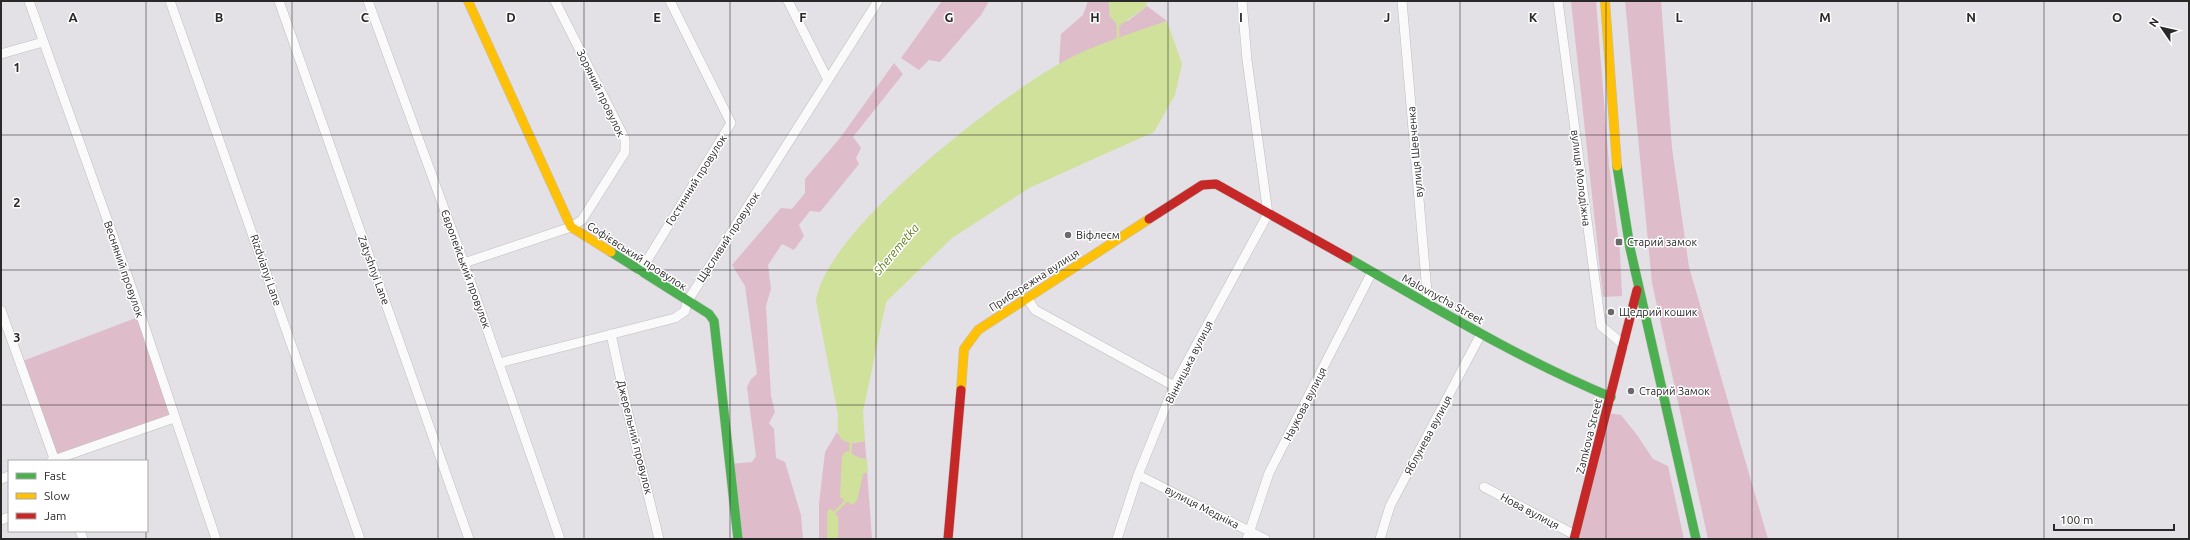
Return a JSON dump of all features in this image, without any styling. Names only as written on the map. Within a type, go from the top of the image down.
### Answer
[{"type":"street","name":"Весняний провулок","points":[[30,1],[43,42],[131,286],[174,418],[216,539]]},
{"type":"street","name":"Rizdvianyi Lane","points":[[170,1],[360,539]]},
{"type":"street","name":"Zatyshnyi Lane","points":[[279,1],[469,539]]},
{"type":"street","name":"Європейський провулок","points":[[368,1],[464,262],[531,461],[560,539]]},
{"type":"street","name":"Софієвський провулок","points":[[468,1],[571,227],[687,302],[709,314],[716,326],[738,539]]},
{"type":"street","name":"Зоряний провулок","points":[[464,262],[571,227],[582,220],[625,152],[625,139],[555,1]]},
{"type":"street","name":"Гостинний провулок","points":[[640,272],[731,124],[670,1]]},
{"type":"street","points":[[788,1],[828,80]]},
{"type":"street","name":"Щасливий провулок","points":[[499,364],[675,318],[685,311],[687,302],[878,1]]},
{"type":"street","points":[[1242,1],[1246,60],[1268,214]]},
{"type":"street","name":"вулиця Шевченка","points":[[1402,1],[1428,304]]},
{"type":"street","name":"вулиця Молодіжна","points":[[1558,1],[1601,326],[1625,341]]},
{"type":"street","points":[[1605,1],[1618,164],[1638,286],[1696,539]]},
{"type":"street","points":[[1,54],[43,42]]},
{"type":"street","name":"Прибережна вулиця","points":[[948,539],[964,348],[978,330],[1202,185],[1216,184],[1268,214]]},
{"type":"street","name":"Malovnycha Street","points":[[1268,214],[1482,334],[1568,379],[1611,397]]},
{"type":"street","name":"Вінницька вулиця","points":[[1117,539],[1138,474],[1174,386],[1268,214]]},
{"type":"street","name":"Наукова вулиця","points":[[1248,535],[1270,473],[1372,272]]},
{"type":"street","name":"Zamkova Street","points":[[1575,537],[1638,286]]},
{"type":"street","points":[[1027,298],[1035,310],[1174,386]]},
{"type":"street","points":[[1,310],[54,460]]},
{"type":"street","name":"Джерельний провулок","points":[[611,334],[628,413],[659,539]]},
{"type":"street","name":"Яблунева вулиця","points":[[1380,539],[1390,506],[1482,334]]},
{"type":"street","points":[[57,460],[174,418]]},
{"type":"street","name":"вулиця Медніка","points":[[1138,474],[1248,535],[1265,539]]},
{"type":"street","name":"Нова вулиця","points":[[1484,487],[1575,537]]},
{"type":"shaded area","points":[[942,1],[989,1],[981,15],[940,62],[929,60],[919,70],[901,58]]},
{"type":"shaded area","points":[[1088,1],[1109,1],[1110,17],[1128,21],[1147,6],[1167,21],[1119,38],[1059,64],[1061,34],[1083,15]]},
{"type":"shaded area","points":[[1571,1],[1596,1],[1609,165],[1620,252],[1622,296],[1603,297]]},
{"type":"shaded area","points":[[1625,1],[1661,1],[1672,148],[1689,267],[1768,539],[1708,539],[1652,283]]},
{"type":"shaded area","points":[[894,63],[903,74],[853,137],[861,148],[856,158],[859,164],[820,212],[810,211],[799,225],[804,236],[794,250],[782,244],[768,265],[771,289],[766,306],[771,396],[775,412],[769,423],[774,429],[776,458],[785,462],[801,515],[803,539],[738,539],[730,464],[752,462],[756,456],[747,387],[751,379],[757,374],[745,286],[732,265],[781,208],[792,209],[805,193],[805,179],[840,138]]},
{"type":"shaded area","points":[[141,316],[174,418],[55,460],[20,362]]},
{"type":"shaded area","points":[[1607,413],[1621,415],[1653,459],[1668,466],[1684,539],[1574,539]]},
{"type":"shaded area","points":[[837,432],[843,439],[849,442],[856,443],[865,441],[872,539],[819,539],[819,504],[825,452]]},
{"type":"water","points":[[1109,1],[1146,1],[1147,6],[1119,26],[1110,17]]},
{"type":"water","points":[[1167,21],[1182,64],[1175,95],[1154,132],[1029,188],[952,238],[886,302],[863,412],[865,441],[850,442],[841,439],[838,430],[838,415],[816,301],[826,272],[849,240],[880,205],[917,170],[956,137],[1030,82],[1057,65],[1083,52],[1111,40]]},
{"type":"water","points":[[846,451],[860,458],[867,459],[868,472],[863,474],[857,501],[852,505],[840,497],[842,456]]},
{"type":"water","points":[[831,509],[838,517],[838,539],[827,539],[827,514],[828,510]]},
{"type":"waterway","name":"Sheremetka","points":[[1118,23],[1118,40]]},
{"type":"waterway","name":"Sheremetka","points":[[850,456],[851,441]]},
{"type":"waterway","name":"Sheremetka","points":[[834,513],[845,502],[845,499]]},
{"type":"traffic: fast","points":[[1617,166],[1630,248],[1696,539]]},
{"type":"traffic: fast","points":[[611,252],[709,314],[714,321],[738,539]]},
{"type":"traffic: fast","points":[[1348,258],[1510,349],[1611,397]]},
{"type":"traffic: slow","points":[[468,1],[571,227],[611,252]]},
{"type":"traffic: slow","points":[[1605,1],[1617,166]]},
{"type":"traffic: slow","points":[[961,390],[964,349],[978,330],[1149,219]]},
{"type":"traffic: jam","points":[[1149,219],[1202,185],[1216,184],[1348,258]]},
{"type":"traffic: jam","points":[[1574,539],[1637,290]]},
{"type":"traffic: jam","points":[[948,539],[961,390]]},
{"type":"place","name":"Віфлеєм","points":[[1068,235]]},
{"type":"place","name":"Старий замок","points":[[1619,242]]},
{"type":"place","name":"Щедрий кошик","points":[[1611,312]]},
{"type":"place","name":"Старий Замок","points":[[1631,391]]}]
